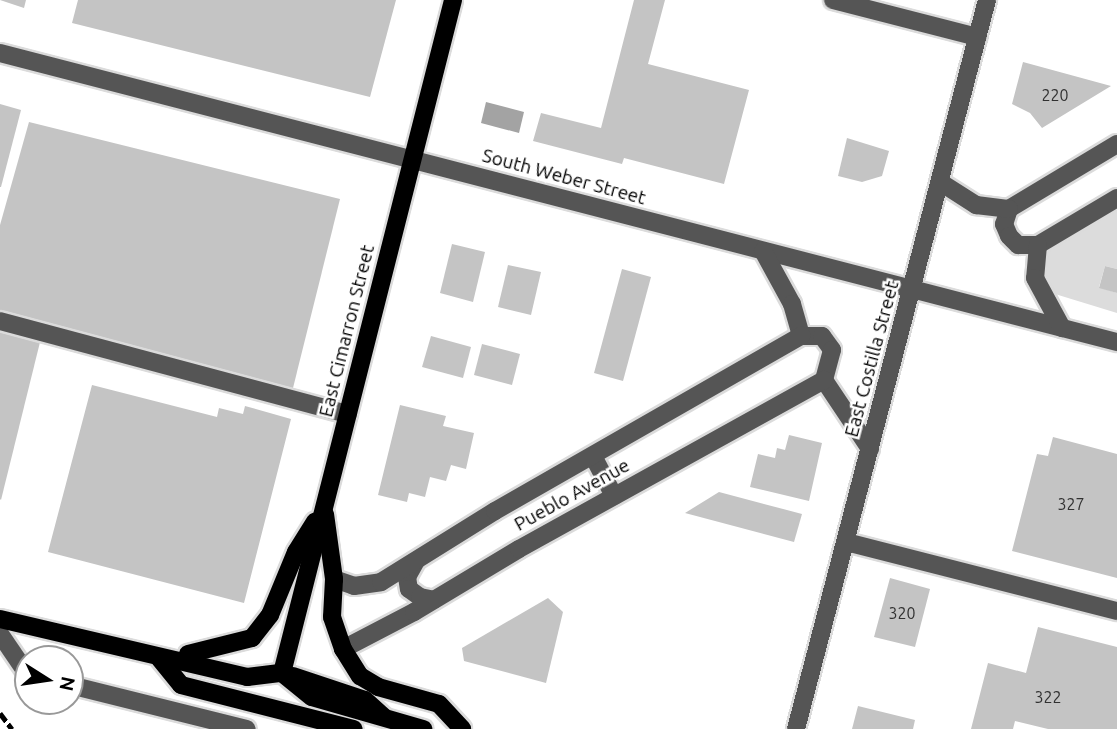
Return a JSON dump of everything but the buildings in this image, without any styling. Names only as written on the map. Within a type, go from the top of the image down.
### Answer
[{"type":"main road","name":"East Cimarron Street","points":[[282,673],[453,0]]},
{"type":"main road","points":[[324,506],[334,579],[332,617],[343,649],[360,676],[378,687],[439,704],[461,729]]},
{"type":"main road","points":[[160,659],[252,638],[270,615],[296,552],[324,506]]},
{"type":"main road","points":[[0,619],[160,659],[247,677],[282,673]]},
{"type":"main road","points":[[188,653],[282,673],[365,700],[389,722]]},
{"type":"main road","points":[[160,659],[181,685],[353,729]]},
{"type":"main road","points":[[366,729],[389,722],[423,729]]},
{"type":"street","points":[[833,0],[977,37]]},
{"type":"street","name":"East Costilla Street","points":[[796,729],[987,0]]},
{"type":"street","name":"South Weber Street","points":[[0,53],[1117,342]]},
{"type":"street","points":[[940,182],[976,205],[1009,209],[1117,144]]},
{"type":"street","points":[[1009,209],[1004,224],[1009,236],[1018,244],[1038,245],[1117,198]]},
{"type":"street","points":[[1038,245],[1035,278],[1062,328]]},
{"type":"street","points":[[763,251],[788,296],[801,336],[822,336],[832,350],[824,380],[870,449]]},
{"type":"street","points":[[0,321],[348,414]]},
{"type":"street","name":"Pueblo Avenue","points":[[334,579],[354,586],[381,582],[495,511],[801,336]]},
{"type":"street","name":"Pueblo Avenue","points":[[343,649],[824,380]]},
{"type":"street","points":[[593,456],[614,496]]},
{"type":"street","points":[[846,542],[1117,611]]},
{"type":"street","points":[[416,561],[407,577],[409,589],[420,597],[434,600]]},
{"type":"street","points":[[0,634],[14,654]]},
{"type":"street","points":[[84,688],[247,729]]},
{"type":"shaded area","points":[[486,102],[524,112],[519,133],[481,123]]},
{"type":"shaded area","points":[[1117,208],[1117,269],[1105,266],[1099,287],[1117,293],[1117,313],[1055,294],[1046,281],[1044,265],[1048,252],[1057,243]]},
{"type":"railway","points":[[0,713],[12,729]]}]
